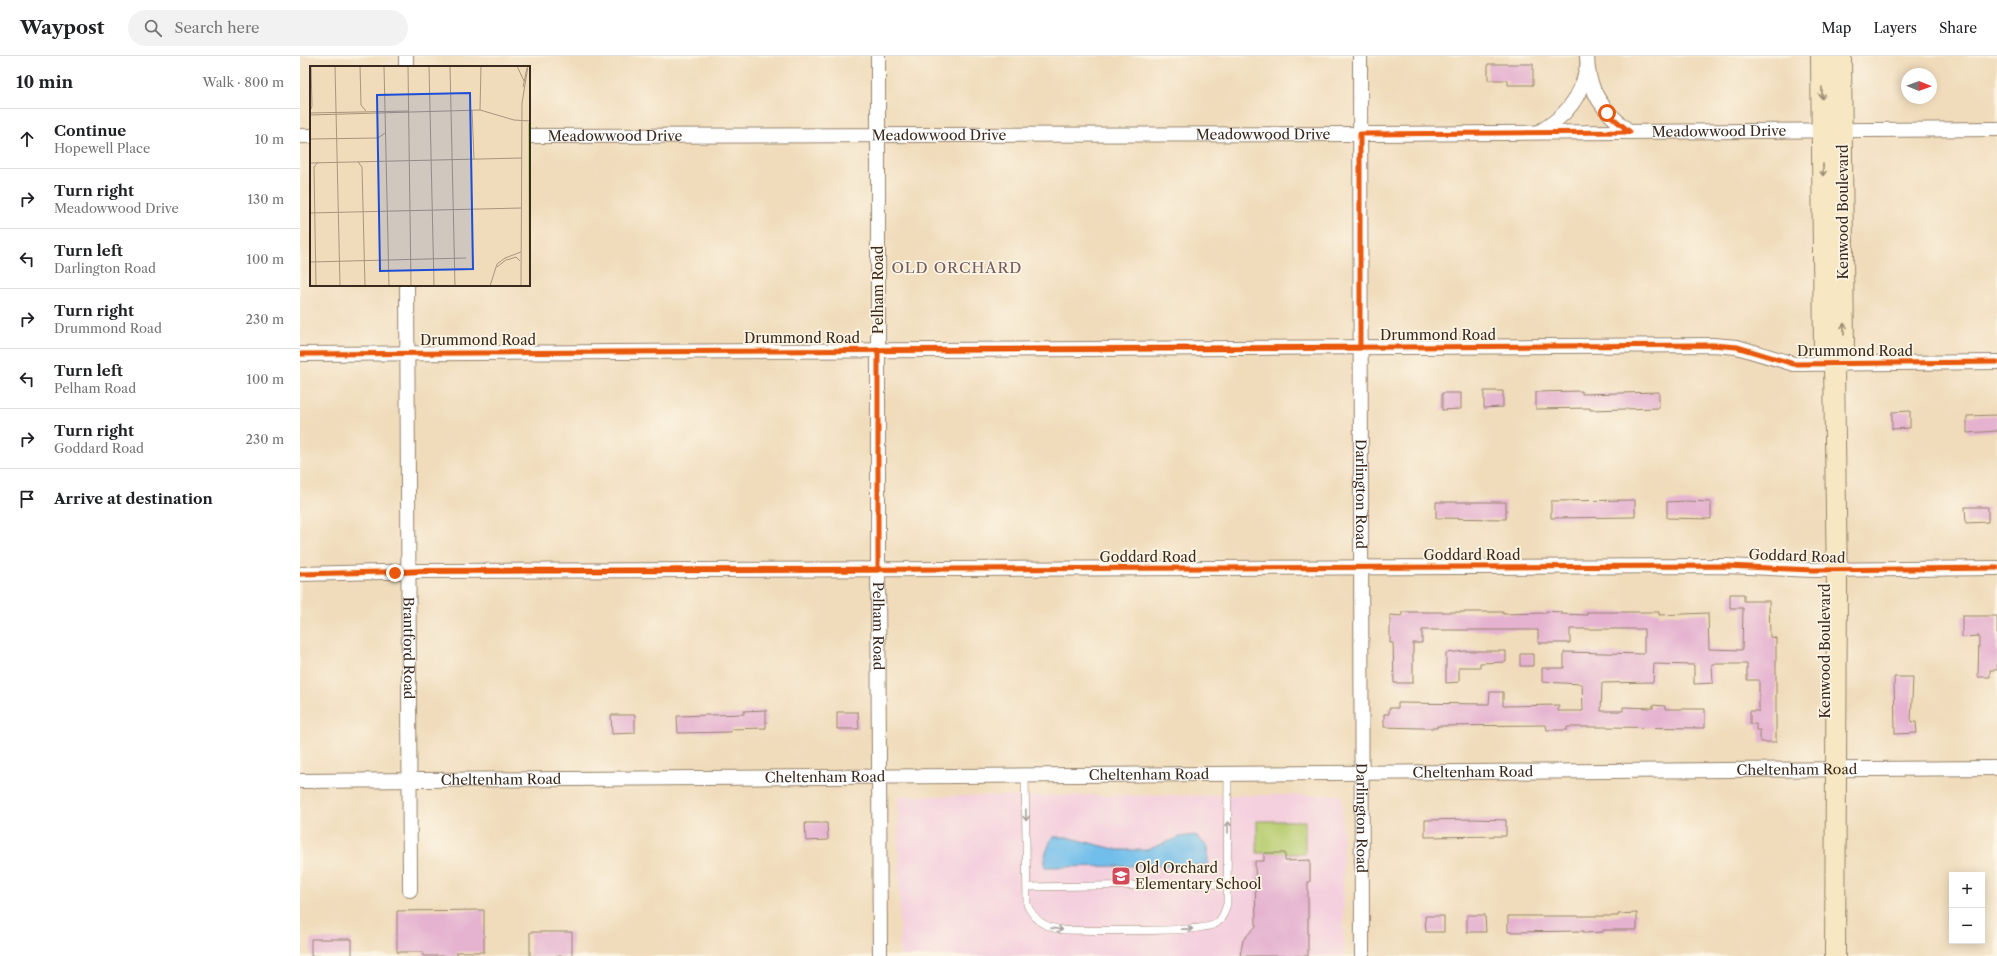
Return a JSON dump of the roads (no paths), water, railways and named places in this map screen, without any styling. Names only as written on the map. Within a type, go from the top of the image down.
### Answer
[{"type":"street","name":"Pelham Road","points":[[878,56],[880,956]]},
{"type":"street","name":"Darlington Road","points":[[1360,56],[1362,956]]},
{"type":"street","name":"Kenwood Boulevard","points":[[1821,56],[1823,131],[1824,350],[1834,365],[1837,570],[1835,956]]},
{"type":"street","name":"Kenwood Boulevard","points":[[1834,365],[1844,350],[1841,56]]},
{"type":"street","points":[[1587,60],[1591,85],[1597,100],[1607,113],[1630,132]]},
{"type":"street","points":[[1539,132],[1552,125],[1576,100],[1583,84],[1587,60]]},
{"type":"street","name":"Meadowwood Drive","points":[[530,136],[1360,134],[1997,129]]},
{"type":"street","name":"Brantford Road","points":[[407,286],[410,890]]},
{"type":"street","name":"Drummond Road","points":[[300,354],[1719,346],[1737,347],[1794,364],[1834,365],[1997,362]]},
{"type":"street","name":"Goddard Road","points":[[300,574],[408,572],[1727,566],[1837,570],[1997,568]]},
{"type":"street","name":"Cheltenham Road","points":[[300,780],[1362,774],[1997,768]]},
{"type":"lane","points":[[1025,776],[1027,905],[1039,922],[1049,928],[1063,930],[1192,929],[1216,923],[1222,916],[1227,904],[1228,774]]},
{"type":"lane","points":[[1027,887],[1228,884]]},
{"type":"water","points":[[1195,835],[1208,847],[1208,865],[1045,867],[1045,855],[1052,837],[1067,837],[1118,850],[1147,850],[1180,837]]},
{"type":"place","name":"Old Orchard Elementary School","points":[[1121,876]]},
{"type":"district","name":"OLD ORCHARD","points":[[957,268]]}]
